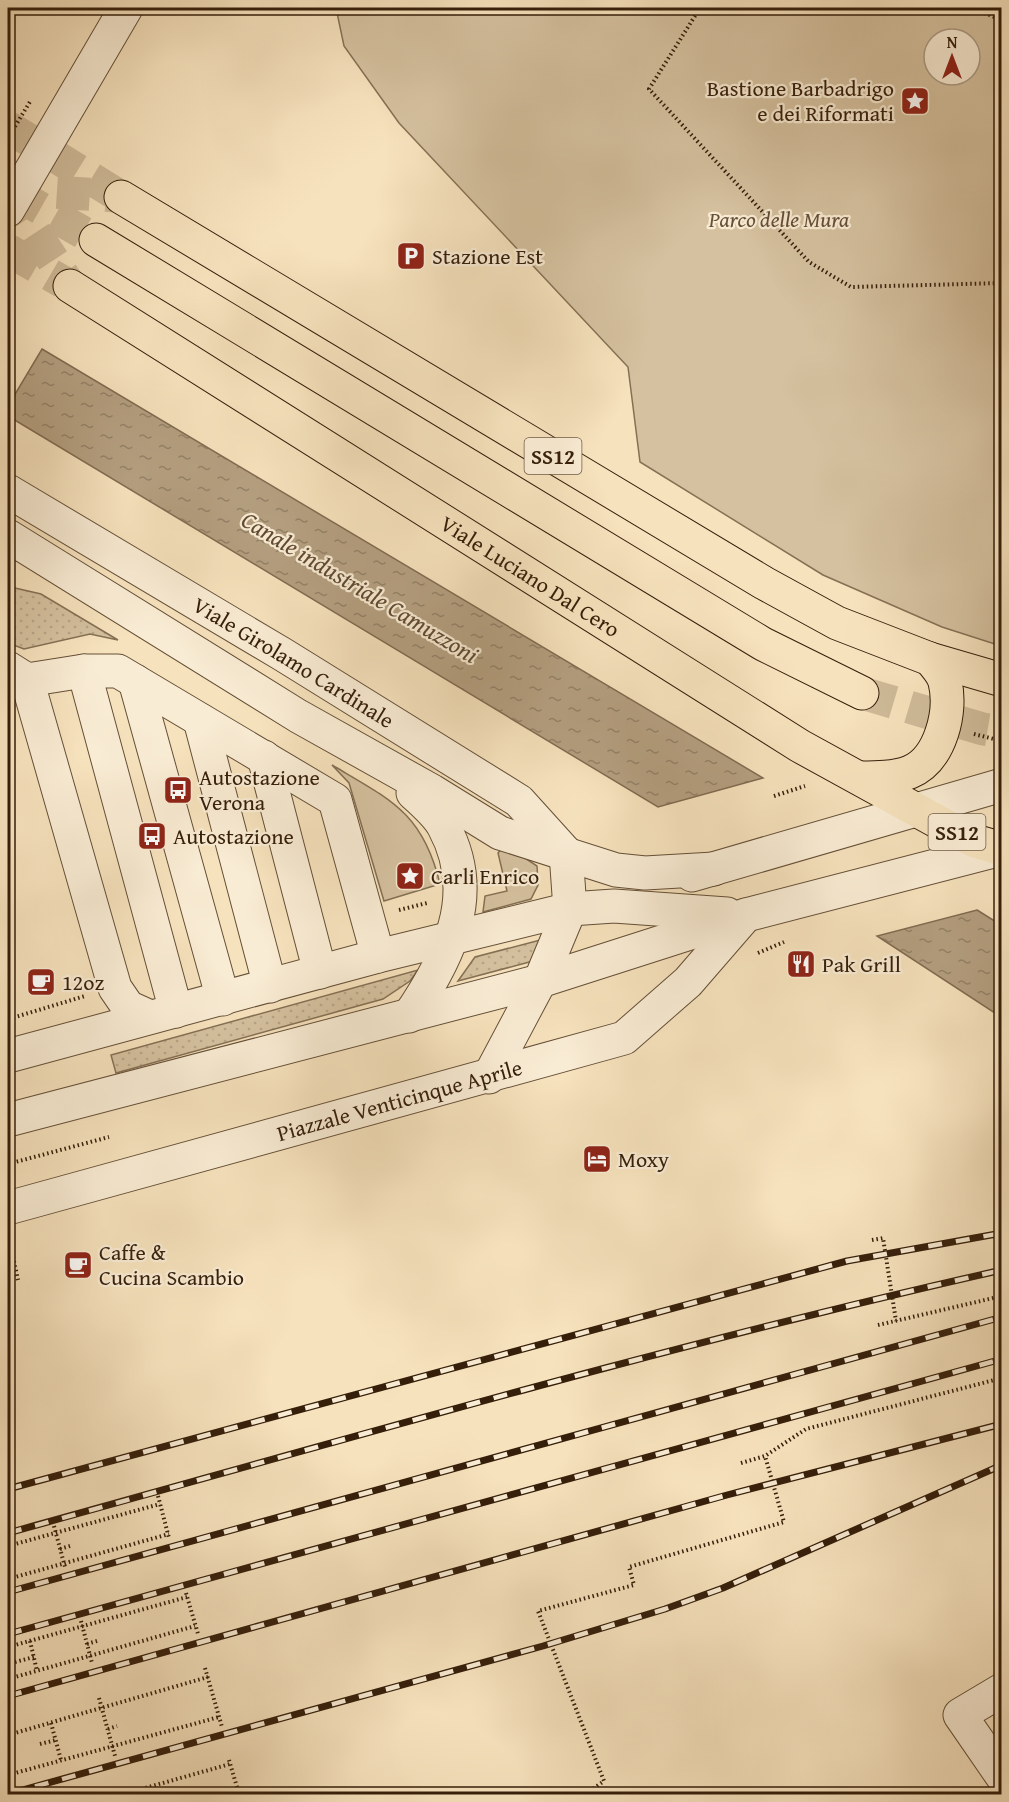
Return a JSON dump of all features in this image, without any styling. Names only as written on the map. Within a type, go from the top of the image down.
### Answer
[{"type":"main road","name":"SS12","points":[[121,197],[764,583],[837,623],[930,659],[1002,680]]},
{"type":"main road","points":[[96,240],[763,644],[862,693]]},
{"type":"main road","name":"Viale Luciano Dal Cero","points":[[70,286],[800,746],[916,811],[975,841],[1001,849]]},
{"type":"main road","points":[[860,778],[886,777],[911,771],[932,754],[939,740],[946,710],[945,682],[930,659]]},
{"type":"street","points":[[8,210],[126,8]]},
{"type":"street","name":"Viale Girolamo Cardinale","points":[[8,491],[282,654],[519,801],[566,853]]},
{"type":"street","name":"Viale Girolamo Cardinale","points":[[8,536],[386,767],[432,791],[500,833],[616,870],[645,873],[714,869]]},
{"type":"street","points":[[8,555],[40,557]]},
{"type":"street","points":[[84,670],[163,1014]]},
{"type":"street","points":[[163,1014],[128,1007],[115,988],[17,674],[118,670],[335,800],[378,956]]},
{"type":"street","points":[[135,681],[223,999]]},
{"type":"street","points":[[200,720],[270,986]]},
{"type":"street","points":[[264,757],[320,972]]},
{"type":"street","points":[[386,767],[444,826],[457,858],[460,894],[453,937],[437,975],[409,1016]]},
{"type":"street","points":[[8,1056],[378,956],[570,909],[1002,785]]},
{"type":"street","points":[[8,1120],[540,981],[746,915],[1001,849]]},
{"type":"street","points":[[489,1077],[540,981],[570,909],[566,853]]},
{"type":"street","points":[[570,909],[614,906],[746,915]]},
{"type":"street","name":"Piazzale Venticinque Aprile","points":[[8,1208],[624,1038],[688,982],[746,915]]},
{"type":"street","points":[[1002,1690],[960,1715],[1002,1776]]},
{"type":"path","points":[[700,8],[649,89],[809,262],[851,286],[1002,283]]},
{"type":"path","points":[[972,8],[1002,20]]},
{"type":"path","points":[[968,733],[994,739],[1002,737]]},
{"type":"path","points":[[774,796],[813,783]]},
{"type":"path","points":[[393,912],[435,901]]},
{"type":"path","points":[[8,1002],[12,1018],[90,994]]},
{"type":"path","points":[[8,1164],[109,1137]]},
{"type":"path","points":[[872,1240],[883,1238],[896,1321]]},
{"type":"path","points":[[8,1253],[12,1252],[18,1280]]},
{"type":"path","points":[[878,1325],[1002,1296]]},
{"type":"path","points":[[741,1463],[765,1456],[806,1429],[1002,1378]]},
{"type":"path","points":[[586,1794],[604,1781],[537,1611],[634,1585],[628,1567],[784,1521],[765,1456]]},
{"type":"path","points":[[8,1579],[169,1536],[162,1520],[158,1496]]},
{"type":"path","points":[[8,1546],[160,1504]]},
{"type":"path","points":[[54,1526],[64,1565]]},
{"type":"path","points":[[60,1549],[70,1546]]},
{"type":"path","points":[[8,1647],[187,1595],[198,1634]]},
{"type":"path","points":[[186,1615],[192,1613]]},
{"type":"path","points":[[81,1624],[92,1663]]},
{"type":"path","points":[[8,1679],[195,1626]]},
{"type":"path","points":[[30,1641],[37,1671]]},
{"type":"path","points":[[87,1644],[97,1641]]},
{"type":"path","points":[[15,1662],[33,1657]]},
{"type":"path","points":[[205,1668],[222,1727]]},
{"type":"path","points":[[8,1735],[208,1677]]},
{"type":"path","points":[[99,1698],[115,1756]]},
{"type":"path","points":[[209,1700],[214,1698]]},
{"type":"path","points":[[8,1775],[219,1717]]},
{"type":"path","points":[[51,1723],[61,1760]]},
{"type":"path","points":[[108,1729],[117,1726]]},
{"type":"path","points":[[40,1744],[56,1740]]},
{"type":"path","points":[[126,1793],[230,1762],[238,1791],[214,1794]]},
{"type":"path","points":[[228,1779],[234,1777]]},
{"type":"green space","name":"Parco delle Mura","points":[[336,8],[1001,8],[1001,646],[942,627],[823,575],[640,462],[628,367],[399,123],[344,46]]},
{"type":"green space","points":[[15,588],[41,594],[118,640],[90,634],[24,649],[8,643],[8,592]]},
{"type":"green space","points":[[332,765],[388,799],[414,824],[433,860],[440,884],[384,901],[349,783]]},
{"type":"green space","points":[[505,845],[537,866],[538,885],[531,899],[483,912],[485,896],[507,891],[498,853]]},
{"type":"green space","points":[[548,938],[533,961],[458,981],[475,957]]},
{"type":"green space","points":[[418,970],[410,981],[383,999],[116,1073],[111,1055]]},
{"type":"water","name":"Canale industriale Camuzzoni","points":[[42,349],[763,778],[658,807],[8,416],[8,406]]},
{"type":"water","points":[[977,910],[1001,925],[1001,1017],[877,936]]},
{"type":"tunnel","points":[[8,127],[121,197]]},
{"type":"tunnel","points":[[8,189],[116,196]]},
{"type":"tunnel","points":[[8,192],[70,286]]},
{"type":"tunnel","points":[[12,192],[96,240]]},
{"type":"tunnel","points":[[8,250],[63,282]]},
{"type":"tunnel","points":[[862,693],[983,729],[1002,732]]},
{"type":"railway","points":[[8,1489],[847,1261],[1002,1233]]},
{"type":"railway","points":[[8,1533],[627,1362],[1002,1270]]},
{"type":"railway","points":[[8,1592],[1002,1317]]},
{"type":"railway","points":[[8,1634],[1002,1359]]},
{"type":"railway","points":[[8,1696],[727,1495],[1002,1424]]},
{"type":"railway","points":[[8,1794],[543,1646],[665,1609],[723,1588],[1002,1465]]},
{"type":"place","name":"Bastione Barbadrigo e dei Riformati","points":[[915,101]]},
{"type":"place","name":"Stazione Est","points":[[411,256]]},
{"type":"place","name":"Autostazione Verona","points":[[178,790]]},
{"type":"place","name":"Autostazione","points":[[152,836]]},
{"type":"place","name":"Carli Enrico","points":[[410,876]]},
{"type":"place","name":"Pak Grill","points":[[801,964]]},
{"type":"place","name":"12oz","points":[[41,982]]},
{"type":"place","name":"Moxy","points":[[597,1159]]},
{"type":"place","name":"Caffe & Cucina Scambio","points":[[78,1265]]}]
